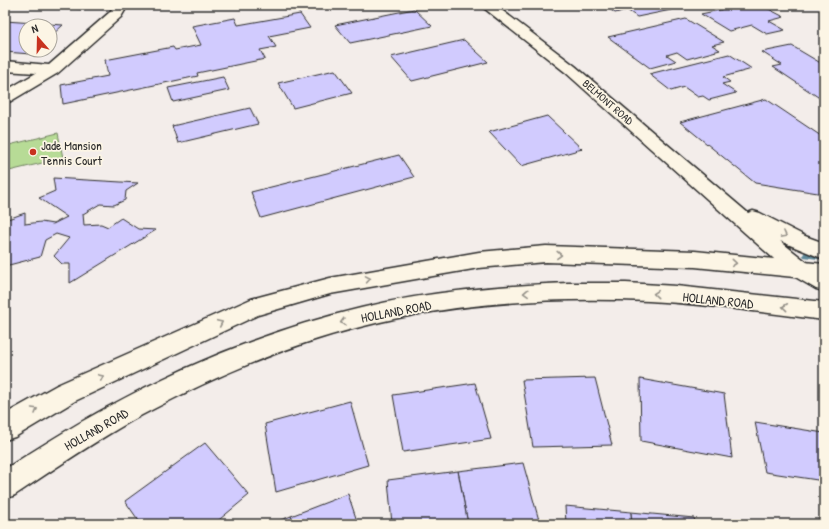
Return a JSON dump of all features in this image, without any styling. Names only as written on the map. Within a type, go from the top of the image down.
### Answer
[{"type":"main road","points":[[5,98],[53,70],[116,14],[121,5]]},
{"type":"main road","name":"BELMONT ROAD","points":[[487,5],[570,69],[725,203],[766,241],[800,269],[824,283]]},
{"type":"main road","points":[[5,66],[53,70]]},
{"type":"main road","name":"BELMONT ROAD","points":[[725,203],[797,241],[824,251]]},
{"type":"main road","points":[[5,428],[66,393],[251,308],[330,286],[479,260],[546,254],[695,260],[824,272]]},
{"type":"main road","name":"HOLLAND ROAD","points":[[5,485],[78,438],[167,390],[232,361],[289,339],[341,323],[392,310],[456,300],[512,294],[570,291],[628,292],[824,311]]},
{"type":"green space","name":"Jade Mansion Tennis Court","points":[[58,133],[63,158],[5,172],[5,146]]},
{"type":"building","points":[[32,5],[85,5],[81,9]]},
{"type":"building","points":[[521,5],[545,5],[526,9]]},
{"type":"building","points":[[604,5],[669,5],[676,9],[637,17],[627,10],[615,13]]},
{"type":"building","points":[[743,5],[761,5],[784,17],[769,21],[785,30],[767,34],[752,25],[729,31],[701,14]]},
{"type":"building","points":[[414,9],[432,26],[350,43],[335,25]]},
{"type":"building","points":[[300,14],[310,28],[269,36],[276,47],[260,50],[265,59],[197,73],[198,76],[63,104],[61,85],[108,76],[105,60],[173,47],[175,50],[201,45],[192,26],[235,18],[238,25]]},
{"type":"building","points":[[686,19],[724,42],[712,45],[720,50],[687,59],[677,52],[667,55],[676,61],[650,68],[608,37]]},
{"type":"building","points":[[5,21],[18,22],[18,53],[5,52]]},
{"type":"building","points":[[58,25],[63,25],[58,30]]},
{"type":"building","points":[[464,40],[488,62],[412,81],[391,57]]},
{"type":"building","points":[[792,46],[824,65],[824,101],[773,67],[782,65],[762,52]]},
{"type":"building","points":[[729,54],[752,69],[723,77],[730,82],[722,84],[736,93],[709,100],[703,96],[698,97],[684,87],[671,91],[649,74]]},
{"type":"building","points":[[335,70],[352,93],[293,108],[278,83]]},
{"type":"building","points":[[223,77],[229,90],[173,102],[168,88]]},
{"type":"building","points":[[766,99],[824,138],[824,194],[755,183],[680,122]]},
{"type":"building","points":[[250,108],[258,124],[178,143],[172,126]]},
{"type":"building","points":[[547,116],[582,149],[521,166],[489,132]]},
{"type":"building","points":[[399,155],[414,177],[261,218],[251,192]]},
{"type":"building","points":[[53,178],[138,183],[126,191],[125,200],[114,205],[100,204],[83,214],[84,225],[101,224],[108,227],[121,218],[138,229],[156,230],[70,283],[70,264],[62,264],[54,256],[69,238],[56,234],[45,240],[40,257],[5,266],[5,220],[25,213],[25,224],[41,222],[53,224],[67,217],[39,198],[55,191]]},
{"type":"building","points":[[595,378],[612,445],[533,447],[522,380]]},
{"type":"building","points":[[640,379],[724,394],[732,458],[641,441]]},
{"type":"building","points":[[475,383],[491,439],[403,452],[393,395]]},
{"type":"building","points":[[350,401],[368,465],[276,492],[265,424]]},
{"type":"building","points":[[755,422],[824,433],[824,481],[765,472]]},
{"type":"building","points":[[205,443],[249,495],[214,524],[141,524],[125,501]]},
{"type":"building","points":[[523,463],[540,524],[468,524],[458,471]]},
{"type":"building","points":[[458,471],[468,524],[392,524],[388,480]]},
{"type":"building","points":[[348,494],[358,524],[294,524],[291,516]]},
{"type":"building","points":[[565,506],[631,512],[632,524],[566,524]]},
{"type":"building","points":[[631,512],[694,518],[696,524],[632,524]]},
{"type":"building","points":[[291,516],[294,524],[271,524]]},
{"type":"waterway","points":[[807,255],[824,257]]},
{"type":"place","name":"Jade Mansion Tennis Court","points":[[33,152]]}]
